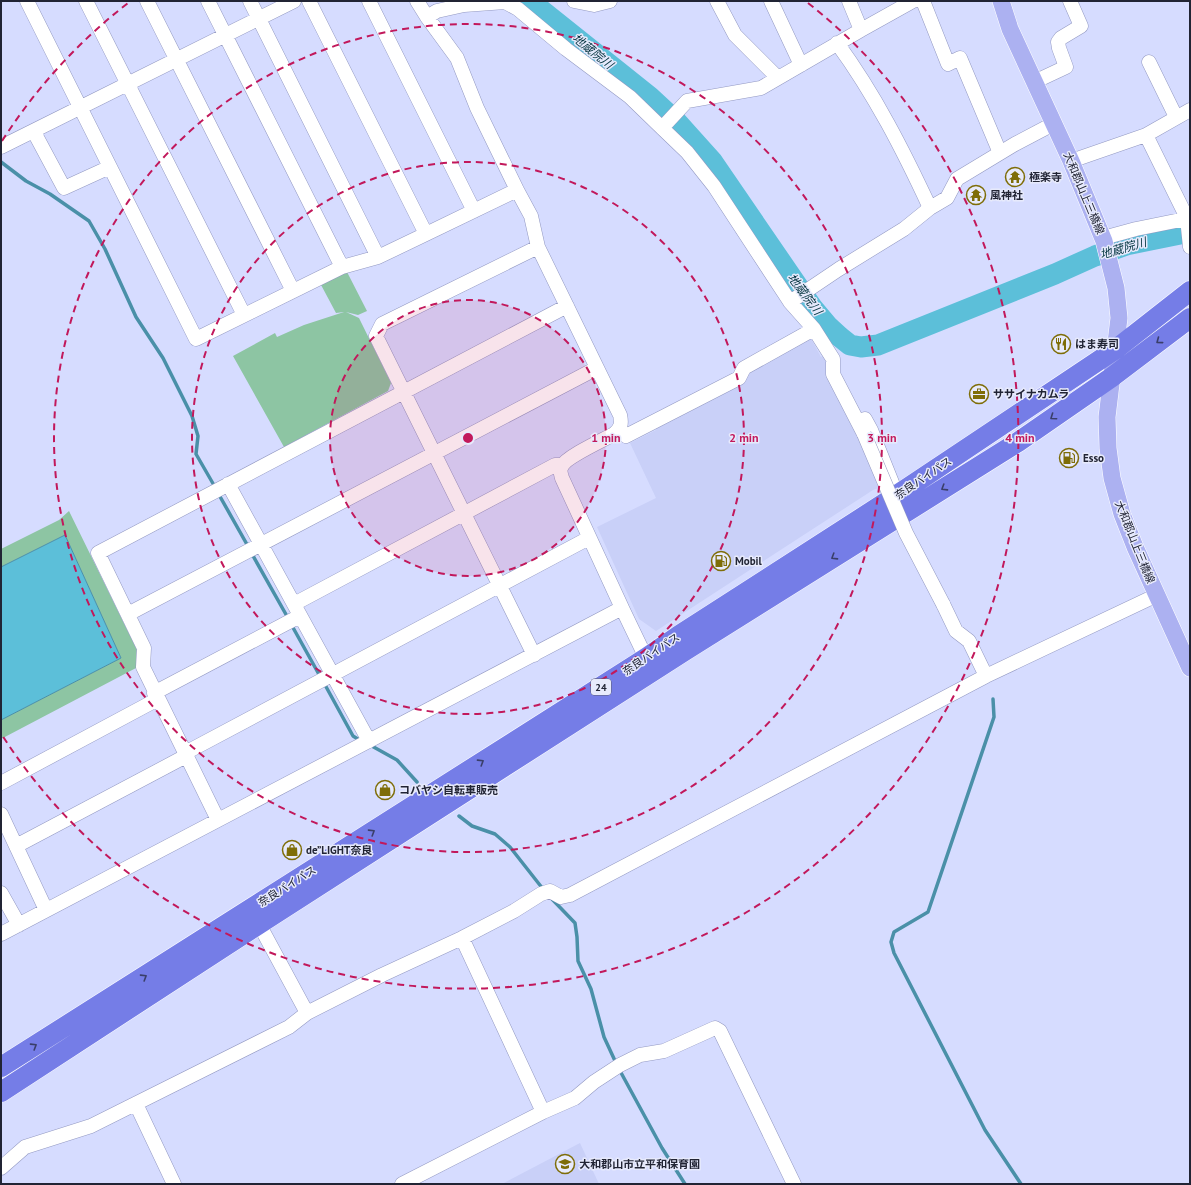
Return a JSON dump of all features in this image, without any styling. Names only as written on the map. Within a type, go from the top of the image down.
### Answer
[{"type":"highway","name":"奈良バイパス","points":[[1,1067],[646,658],[684,631],[897,495],[1116,349],[1190,290]]},
{"type":"highway","name":"奈良バイパス","points":[[1,1092],[259,924],[693,646],[1018,442],[1112,377],[1190,318]]},
{"type":"main road","name":"大和郡山上三橋線","points":[[1001,1],[1010,29],[1071,161],[1104,239],[1116,288],[1119,318],[1107,417],[1108,448],[1112,478],[1122,514],[1190,668]]},
{"type":"street","points":[[27,1],[196,340],[342,267],[378,257],[517,190]]},
{"type":"street","points":[[86,1],[244,315]]},
{"type":"street","points":[[147,1],[293,291]]},
{"type":"street","points":[[208,1],[342,267]]},
{"type":"street","points":[[250,1],[378,257]]},
{"type":"street","points":[[1,147],[34,132],[294,1]]},
{"type":"street","points":[[310,1],[426,234]]},
{"type":"street","points":[[369,1],[474,211]]},
{"type":"street","points":[[417,1],[457,58],[478,108],[531,216],[538,247],[620,415],[622,422],[620,430],[569,459],[562,465],[560,471],[646,658]]},
{"type":"street","points":[[574,1],[594,5],[610,1]]},
{"type":"street","points":[[717,1],[735,35],[778,78]]},
{"type":"street","points":[[771,1],[801,65]]},
{"type":"street","points":[[849,1],[861,30]]},
{"type":"street","points":[[664,126],[687,101],[761,88],[837,43],[913,1]]},
{"type":"street","points":[[923,1],[948,64],[960,58],[1000,153]]},
{"type":"street","points":[[1034,82],[1066,67],[1058,42],[1061,38],[1081,26],[1070,1]]},
{"type":"street","points":[[427,17],[437,11],[464,5],[506,2],[521,5],[566,49],[630,97],[664,126],[714,186],[792,301],[814,329],[833,359],[871,430],[897,495]]},
{"type":"street","points":[[837,43],[855,68],[900,144],[930,208]]},
{"type":"street","points":[[1149,62],[1176,117]]},
{"type":"street","points":[[1071,161],[1146,136],[1190,110]]},
{"type":"street","points":[[792,301],[904,229],[930,208],[947,198],[957,179],[1053,124]]},
{"type":"street","points":[[34,132],[64,188],[110,167]]},
{"type":"street","points":[[1146,136],[1188,220],[1190,246]]},
{"type":"street","points":[[1104,239],[1136,229],[1188,220]]},
{"type":"street","points":[[534,655],[376,336],[382,324],[538,247]]},
{"type":"street","points":[[218,820],[143,668],[144,648],[98,553],[567,306]]},
{"type":"street","points":[[620,430],[626,436],[739,378],[744,368],[814,329]]},
{"type":"street","points":[[833,359],[833,374],[864,434],[906,533],[956,631],[969,641],[986,676]]},
{"type":"street","points":[[128,614],[597,368]]},
{"type":"street","points":[[1,783],[156,696],[297,610],[464,514],[555,465],[562,465]]},
{"type":"street","points":[[228,484],[369,741]]},
{"type":"street","points":[[16,846],[333,674],[590,538]]},
{"type":"street","points":[[1,1168],[25,1147],[91,1126],[136,1104],[289,1027],[307,1013],[382,975],[462,938],[514,911],[545,892],[561,897],[570,895],[986,676],[1157,595]]},
{"type":"street","points":[[1,934],[622,608]]},
{"type":"street","points":[[1,814],[46,910]]},
{"type":"street","points":[[1,893],[19,925]]},
{"type":"street","points":[[259,924],[307,1013]]},
{"type":"street","points":[[462,938],[543,1112]]},
{"type":"street","points":[[402,1184],[543,1112],[575,1098],[594,1082],[640,1055],[664,1051],[715,1028],[720,1031],[794,1184]]},
{"type":"street","points":[[136,1104],[174,1184]]},
{"type":"shaded area","points":[[809,335],[821,357],[827,354],[889,484],[873,490],[656,631],[639,619],[597,527],[656,498],[630,443],[656,430],[656,424],[744,370]]},
{"type":"shaded area","points":[[65,535],[121,658],[1,720],[1,567]]},
{"type":"shaded area","name":"大和郡山市立平和保育園","points":[[580,1143],[599,1184],[502,1184]]},
{"type":"green space","points":[[346,270],[367,311],[358,315],[346,312],[359,318],[391,383],[388,391],[284,447],[233,356],[275,333],[277,337],[304,325],[344,312],[336,313],[320,283]]},
{"type":"green space","points":[[69,511],[138,652],[136,668],[1,739],[1,720],[121,658],[65,535],[1,567],[1,549],[59,520]]},
{"type":"waterway","name":"地蔵院川","points":[[530,1],[650,97],[677,122],[712,161],[812,307],[828,326],[850,345],[861,347],[878,345],[1055,274],[1095,256],[1126,245],[1190,232]]},
{"type":"waterway","points":[[1,162],[26,181],[50,194],[89,221],[105,249],[136,317],[163,358],[192,416],[198,436],[196,454],[215,487]]},
{"type":"waterway","points":[[218,493],[249,548]]},
{"type":"waterway","points":[[252,554],[288,618]]},
{"type":"waterway","points":[[291,624],[321,678]]},
{"type":"waterway","points":[[324,683],[353,736],[361,741]]},
{"type":"waterway","points":[[993,699],[994,717],[928,912],[894,932],[891,942],[894,953],[985,1130],[1021,1184]]},
{"type":"waterway","points":[[370,745],[397,760],[417,782]]},
{"type":"waterway","points":[[459,816],[472,826],[495,834],[510,847],[543,889]]},
{"type":"waterway","points":[[550,897],[575,923],[578,961],[591,989],[604,1037],[616,1063]]},
{"type":"waterway","points":[[619,1069],[662,1148],[685,1184]]},
{"type":"place","name":"極楽寺","points":[[1015,177]]},
{"type":"place","name":"風神社","points":[[976,195]]},
{"type":"place","name":"はま寿司","points":[[1061,344]]},
{"type":"place","name":"ササイナカムラ","points":[[979,394]]},
{"type":"place","name":"Esso","points":[[1069,458]]},
{"type":"place","name":"Mobil","points":[[721,561]]},
{"type":"place","name":"コバヤシ自転車販売","points":[[385,790]]},
{"type":"place","name":"de”LIGHT奈良","points":[[292,850]]},
{"type":"place","name":"大和郡山市立平和保育園","points":[[565,1164]]}]
